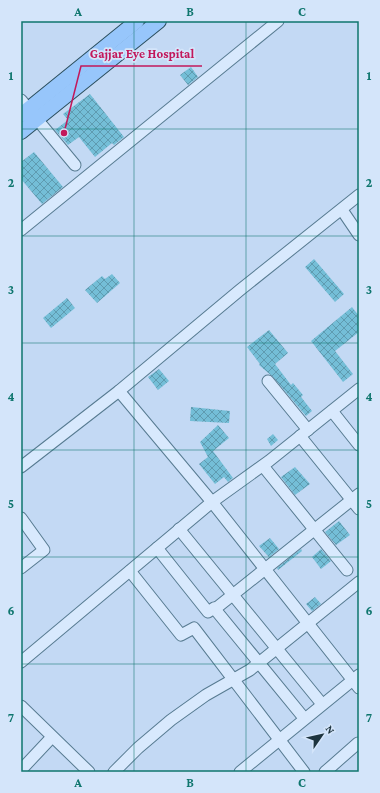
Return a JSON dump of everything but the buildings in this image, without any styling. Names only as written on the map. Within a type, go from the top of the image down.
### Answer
[{"type":"main road","points":[[21,132],[27,111],[137,21]]},
{"type":"main road","points":[[27,111],[159,21]]},
{"type":"street","points":[[21,230],[278,21]]},
{"type":"street","points":[[27,111],[75,165]]},
{"type":"street","points":[[21,467],[119,391],[240,290],[359,195]]},
{"type":"street","points":[[342,210],[359,236]]},
{"type":"street","points":[[268,381],[304,433],[355,496],[359,509]]},
{"type":"street","points":[[21,662],[212,502],[263,466],[359,389]]},
{"type":"street","points":[[119,391],[212,502],[308,624],[357,681],[322,704],[240,772]]},
{"type":"street","points":[[332,411],[359,445]]},
{"type":"street","points":[[263,466],[347,570]]},
{"type":"street","points":[[157,548],[208,612],[215,609],[355,496]]},
{"type":"street","points":[[21,518],[44,550],[21,568]]},
{"type":"street","points":[[179,529],[275,649],[322,704]]},
{"type":"street","points":[[130,571],[181,635],[194,628],[304,772]]},
{"type":"street","points":[[114,772],[138,748],[171,720],[206,695],[234,680],[259,663],[359,582]]},
{"type":"street","points":[[215,609],[304,718]]},
{"type":"street","points":[[21,706],[89,772]]},
{"type":"street","points":[[21,770],[52,737]]},
{"type":"street","points":[[325,772],[358,743]]},
{"type":"place","name":"Gajjar Eye Hospital","points":[[64,133]]}]
